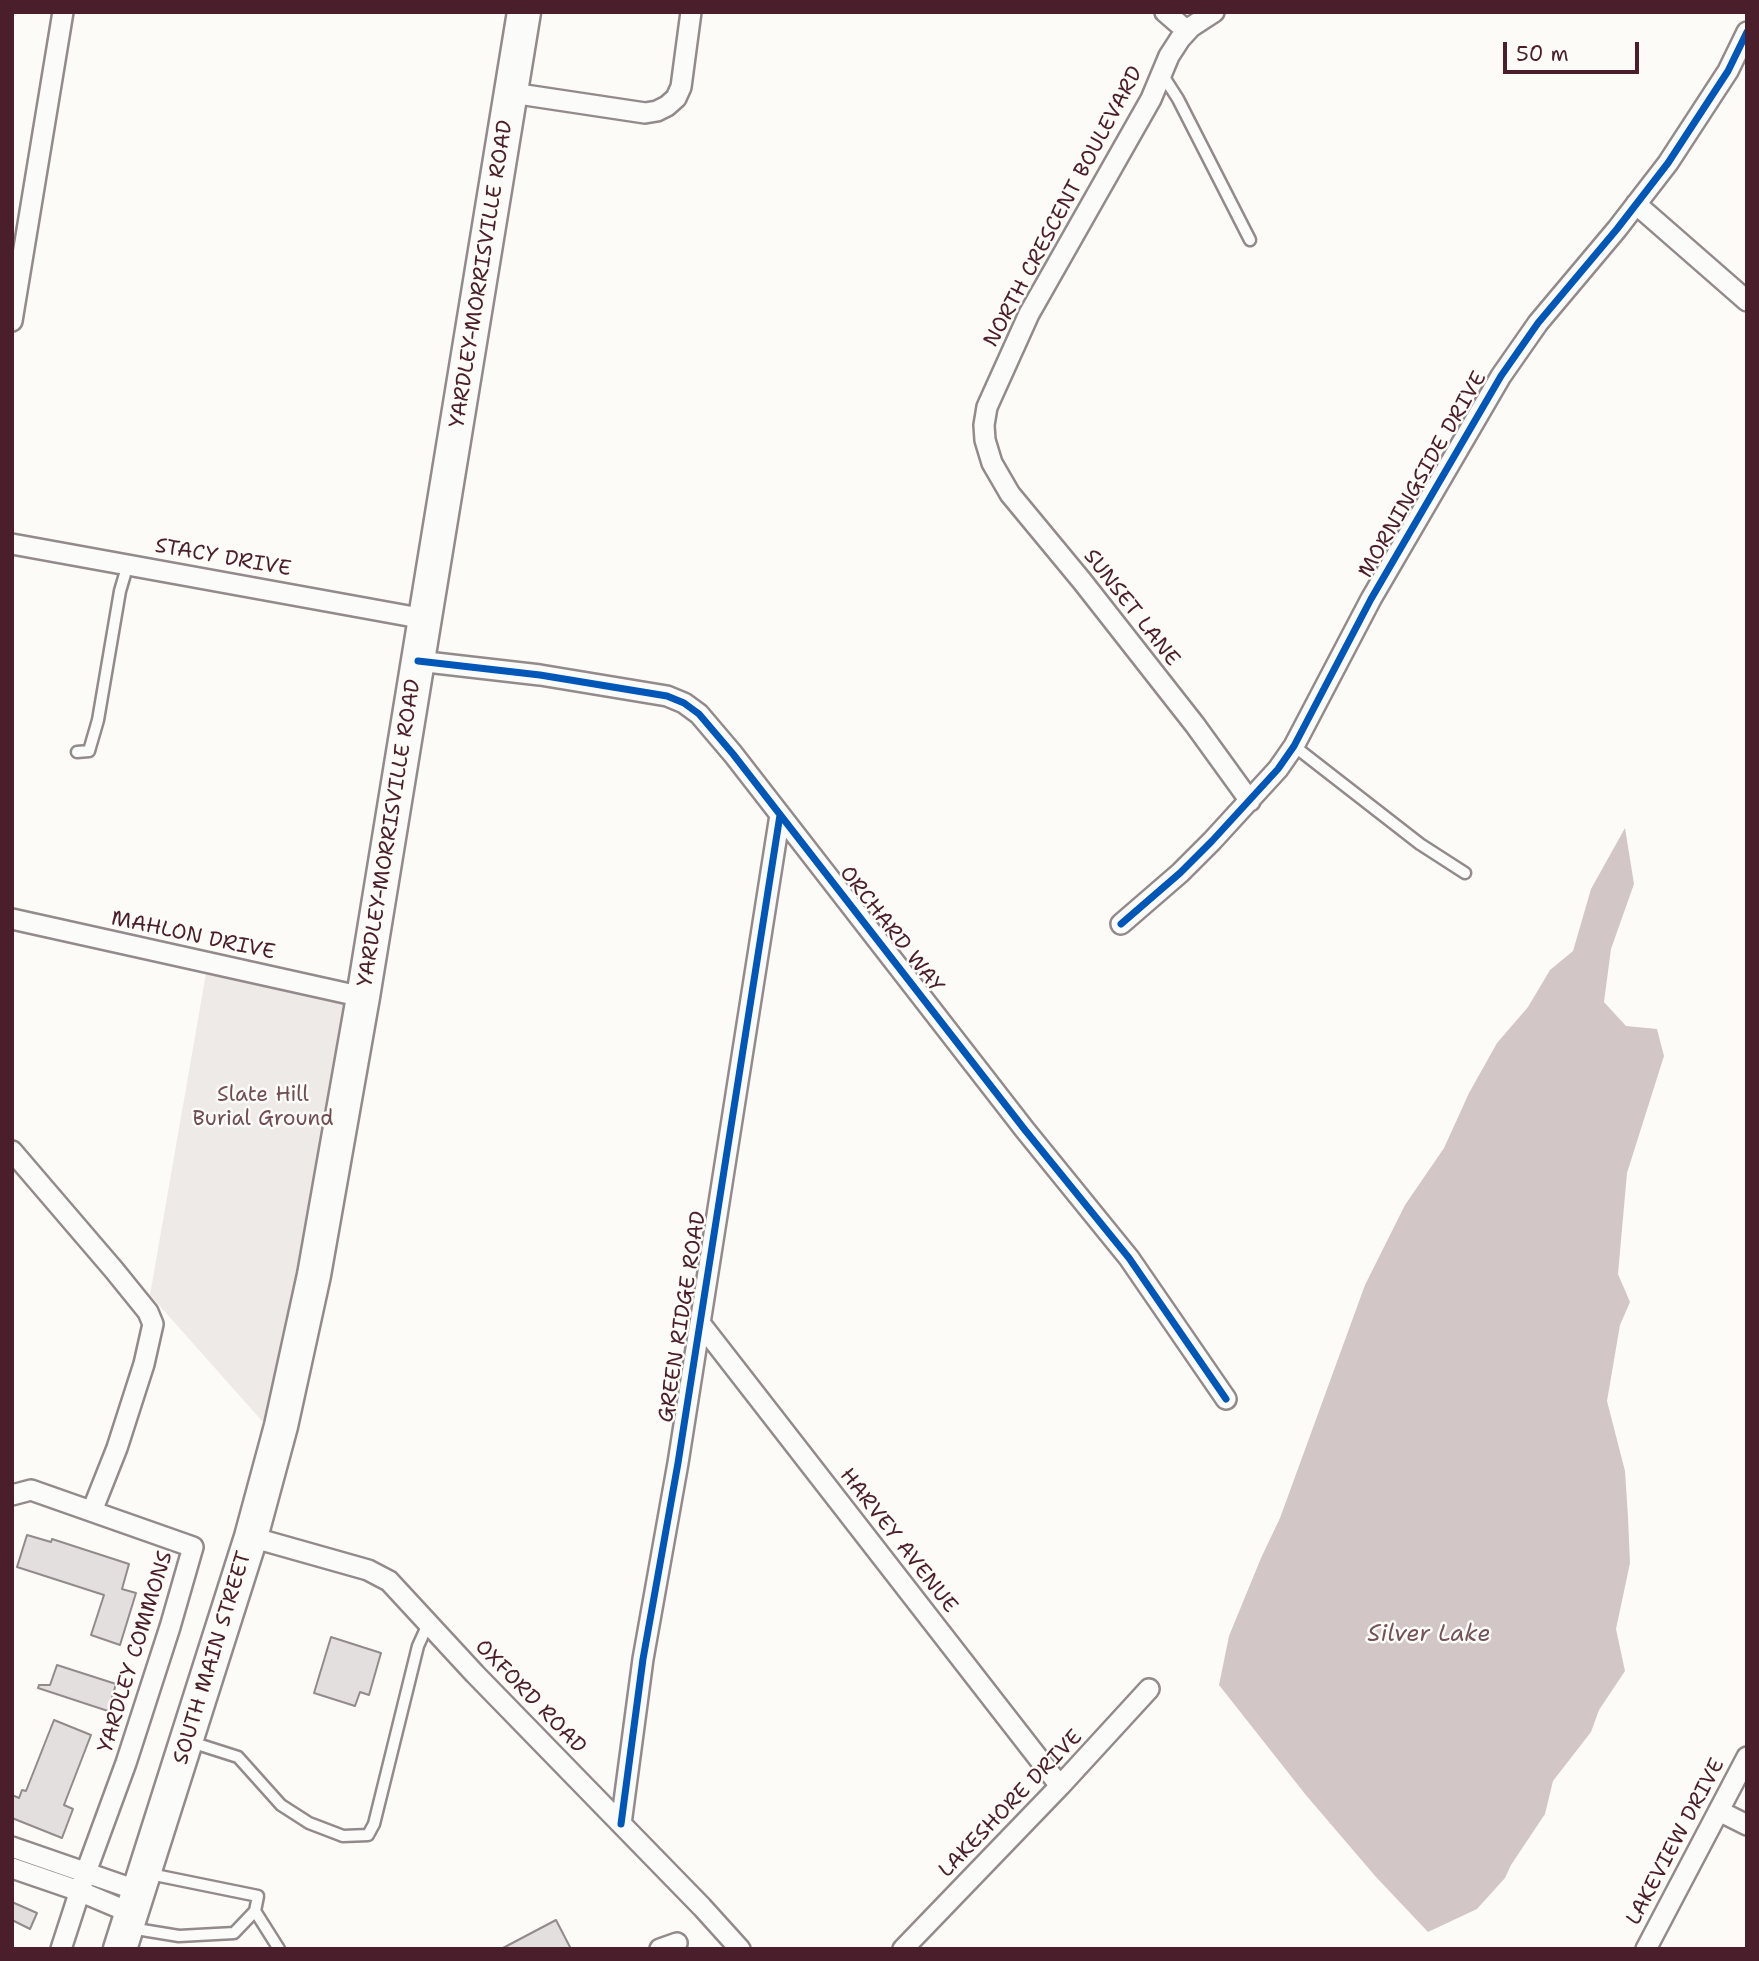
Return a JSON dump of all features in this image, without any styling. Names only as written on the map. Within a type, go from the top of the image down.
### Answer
[{"type":"main road","name":"YARDLEY-MORRISVILLE ROAD","points":[[295,1363],[314,1275],[363,997],[524,12]]},
{"type":"main road","name":"SOUTH MAIN STREET","points":[[132,1911],[251,1537],[295,1363]]},
{"type":"street","points":[[12,321],[63,12]]},
{"type":"street","points":[[512,93],[645,113],[657,111],[676,98],[681,87],[691,12]]},
{"type":"street","points":[[1165,12],[1187,31]]},
{"type":"street","name":"NORTH CRESCENT BOULEVARD","points":[[985,440],[986,407],[1029,314],[1151,99],[1170,55],[1187,31],[1214,12]]},
{"type":"street","name":"MORNINGSIDE DRIVE","points":[[1121,924],[1188,865],[1278,769],[1294,746],[1371,599],[1501,376],[1538,323],[1668,163],[1728,71],[1747,32]]},
{"type":"street","points":[[1636,204],[1747,301]]},
{"type":"street","name":"SUNSET LANE","points":[[985,440],[992,463],[1010,494],[1082,581],[1250,800]]},
{"type":"street","name":"STACY DRIVE","points":[[12,544],[425,619]]},
{"type":"street","name":"ORCHARD WAY","points":[[418,661],[540,675],[667,696],[684,703],[699,714],[1025,1130],[1129,1258],[1226,1399]]},
{"type":"street","name":"GREEN RIDGE ROAD","points":[[621,1824],[643,1659],[700,1323],[780,815]]},
{"type":"street","name":"MAHLON DRIVE","points":[[12,919],[363,997]]},
{"type":"street","points":[[12,1151],[114,1270],[148,1312],[153,1324],[144,1364],[117,1448],[92,1511]]},
{"type":"street","name":"HARVEY AVENUE","points":[[700,1323],[1060,1786]]},
{"type":"street","name":"YARDLEY COMMONS","points":[[12,1494],[31,1490],[193,1547],[130,1751],[61,1949]]},
{"type":"street","name":"OXFORD ROAD","points":[[251,1537],[368,1570],[389,1581],[740,1949]]},
{"type":"street","name":"LAKESHORE DRIVE","points":[[904,1949],[1149,1689]]},
{"type":"street","name":"LAKEVIEW DRIVE","points":[[1646,1949],[1747,1756]]},
{"type":"street","points":[[1719,1811],[1747,1825]]},
{"type":"street","points":[[12,1847],[86,1871],[132,1911]]},
{"type":"street","points":[[12,1868],[132,1911]]},
{"type":"lane","points":[[1162,74],[1178,99],[1250,240]]},
{"type":"lane","points":[[77,752],[89,751],[120,591],[128,564]]},
{"type":"lane","points":[[1294,746],[1420,844],[1465,873]]},
{"type":"lane","points":[[187,1740],[238,1757],[281,1805],[309,1823],[343,1836],[368,1835],[374,1824],[418,1646],[428,1624]]},
{"type":"lane","points":[[258,1896],[255,1911],[234,1933],[179,1936],[132,1911],[258,1896]]},
{"type":"lane","points":[[255,1911],[279,1949]]},
{"type":"green space","name":"Slate Hill Burial Ground","points":[[208,962],[363,997],[278,1439],[150,1295]]},
{"type":"water","name":"Silver Lake","points":[[1625,828],[1634,884],[1611,949],[1604,1002],[1626,1026],[1657,1029],[1664,1056],[1627,1173],[1618,1274],[1630,1302],[1620,1325],[1607,1401],[1625,1471],[1630,1563],[1616,1629],[1625,1671],[1599,1710],[1591,1732],[1553,1781],[1545,1814],[1505,1878],[1477,1909],[1428,1932],[1376,1877],[1305,1794],[1219,1685],[1229,1636],[1280,1518],[1365,1285],[1405,1205],[1444,1148],[1469,1093],[1497,1043],[1528,1007],[1550,970],[1573,951],[1591,889]]},
{"type":"building","points":[[27,1535],[51,1542],[52,1539],[129,1564],[122,1589],[136,1593],[120,1645],[91,1635],[104,1595],[17,1567]]},
{"type":"building","points":[[331,1637],[381,1653],[369,1695],[360,1692],[355,1706],[314,1693]]},
{"type":"building","points":[[57,1665],[116,1684],[108,1711],[38,1688],[39,1685],[50,1685]]},
{"type":"building","points":[[54,1720],[91,1735],[64,1805],[73,1809],[62,1838],[12,1818],[12,1795],[19,1798],[22,1790],[26,1791]]},
{"type":"building","points":[[12,1902],[37,1913],[30,1929],[12,1920]]},
{"type":"building","points":[[556,1920],[571,1949],[501,1949]]},
{"type":"cycle path","points":[[1121,924],[1180,873],[1278,769],[1294,746],[1371,599],[1501,376],[1538,323],[1668,163],[1728,71],[1747,32]]},
{"type":"cycle path","points":[[418,661],[540,675],[667,696],[684,703],[699,714],[1025,1130],[1129,1258],[1226,1399]]},
{"type":"cycle path","points":[[621,1824],[643,1659],[678,1463],[780,815]]}]
